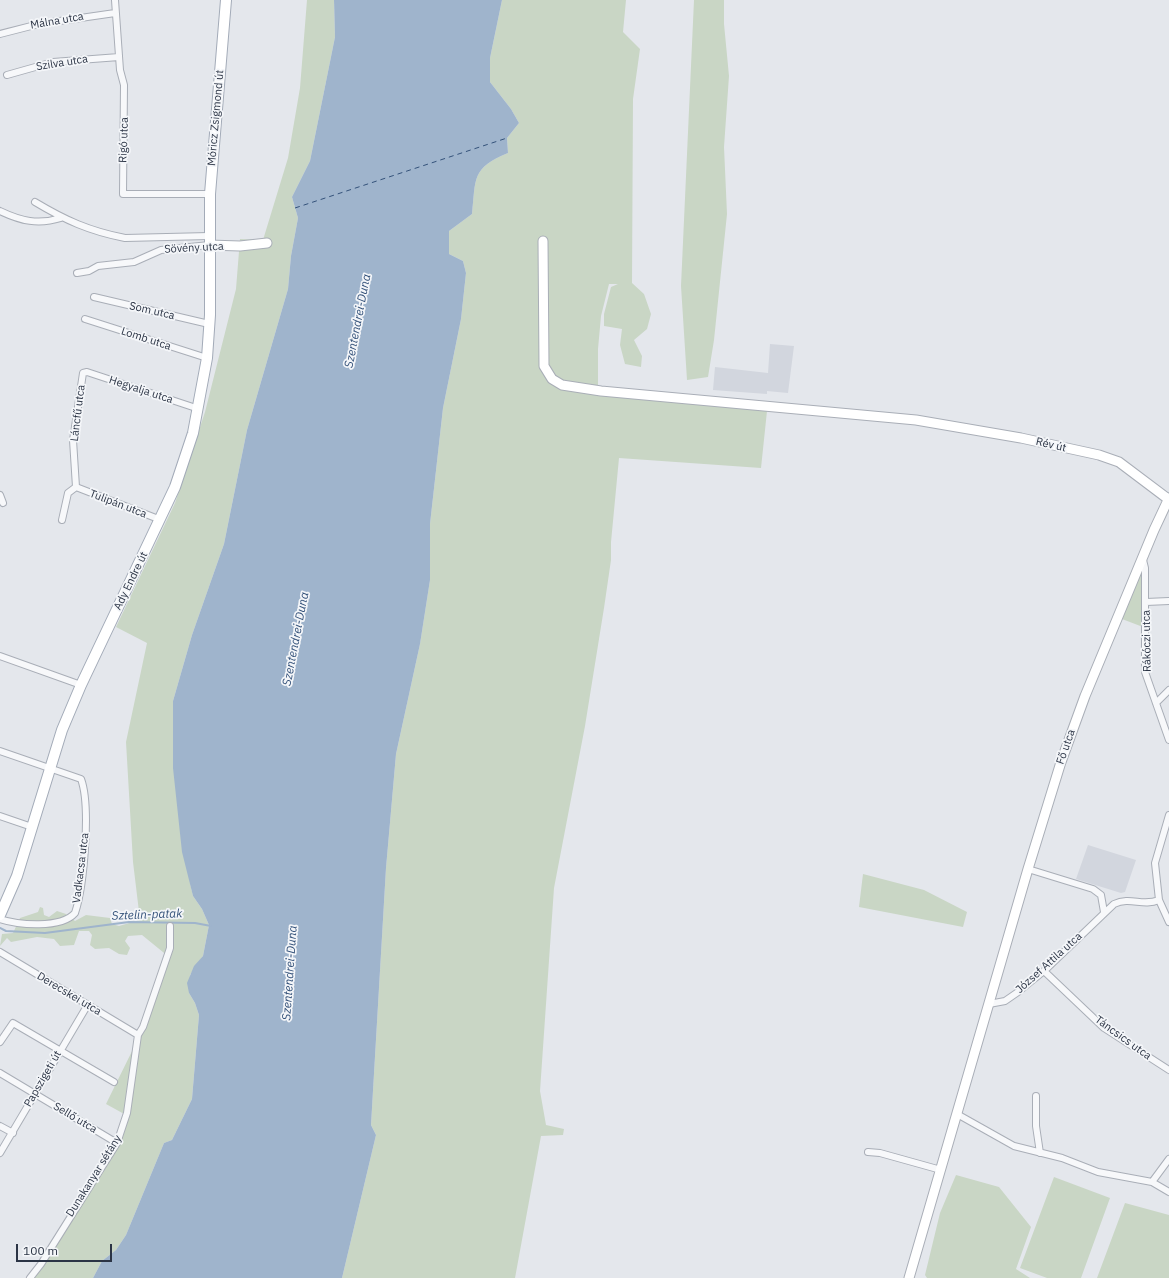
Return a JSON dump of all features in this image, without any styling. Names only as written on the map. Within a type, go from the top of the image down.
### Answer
[{"type":"main road","name":"Móricz Zsigmond út","points":[[209,240],[210,194],[226,0]]},
{"type":"main road","name":"Ady Endre út","points":[[0,915],[17,876],[62,730],[81,684],[161,520],[185,460],[199,409],[207,358],[209,324],[209,240]]},
{"type":"street","name":"Rigó utca","points":[[115,0],[119,57],[124,85],[123,194],[210,194]]},
{"type":"street","name":"Málna utca","points":[[0,34],[39,24],[115,13]]},
{"type":"street","name":"Szilva utca","points":[[7,75],[53,62],[119,57]]},
{"type":"street","points":[[35,202],[60,218],[88,229],[125,238],[209,240]]},
{"type":"street","points":[[0,211],[34,222],[49,221],[60,218]]},
{"type":"street","name":"Sövény utca","points":[[77,273],[89,271],[98,266],[134,262],[161,250],[209,240],[240,246],[267,243]]},
{"type":"street","name":"Rév út","points":[[543,240],[544,366],[552,379],[562,385],[601,391],[922,420],[1021,438],[1099,455],[1125,466],[1169,499]]},
{"type":"street","name":"Som utca","points":[[94,296],[209,324]]},
{"type":"street","name":"Lomb utca","points":[[85,319],[207,358]]},
{"type":"street","name":"Hegyalja utca","points":[[83,373],[87,372],[199,409]]},
{"type":"street","name":"Láncfű utca","points":[[76,487],[73,440],[83,373]]},
{"type":"street","points":[[62,520],[68,493],[76,487]]},
{"type":"street","name":"Tulipán utca","points":[[76,487],[161,520]]},
{"type":"street","points":[[0,495],[3,503]]},
{"type":"street","name":"Fő utca","points":[[909,1278],[1028,869],[1061,762],[1083,701],[1143,560],[1154,530],[1169,499]]},
{"type":"street","name":"Rákóczi utca","points":[[1143,560],[1145,568],[1146,602],[1145,672],[1169,740]]},
{"type":"street","points":[[1146,602],[1169,601]]},
{"type":"street","points":[[0,656],[81,684]]},
{"type":"street","points":[[1156,703],[1169,690]]},
{"type":"street","points":[[0,751],[49,769]]},
{"type":"street","name":"Vadkacsa utca","points":[[0,919],[12,923],[36,925],[71,918],[75,914],[86,842],[83,784],[78,777],[54,768],[49,769]]},
{"type":"street","points":[[1169,815],[1155,863],[1159,900],[1169,922]]},
{"type":"street","points":[[0,816],[32,827]]},
{"type":"street","points":[[1028,869],[1093,889],[1102,895],[1104,912]]},
{"type":"street","name":"József Attila utca","points":[[989,1004],[1005,1001],[1044,971],[1104,912],[1121,900],[1128,899],[1141,903],[1153,903],[1159,900]]},
{"type":"street","name":"Dunakanyar sétány","points":[[30,1278],[41,1264],[117,1142],[127,1113],[138,1035],[143,1027],[170,948],[170,926]]},
{"type":"street","name":"Derecskei utca","points":[[0,952],[87,1006],[138,1035]]},
{"type":"street","name":"Táncsics utca","points":[[1044,971],[1104,1028],[1169,1070]]},
{"type":"street","name":"Papszigeti út","points":[[0,1153],[87,1006]]},
{"type":"street","points":[[0,1042],[13,1023],[114,1082]]},
{"type":"street","name":"Sellő utca","points":[[0,1073],[90,1128],[117,1142]]},
{"type":"street","points":[[1036,1096],[1036,1126],[1040,1153]]},
{"type":"street","points":[[957,1114],[1014,1146],[1062,1158],[1098,1172],[1152,1182],[1169,1192]]},
{"type":"street","points":[[0,1126],[12,1133]]},
{"type":"street","points":[[868,1152],[941,1170]]},
{"type":"street","points":[[1152,1182],[1169,1159]]},
{"type":"shaded area","points":[[770,344],[794,346],[788,393],[767,391],[767,394],[713,390],[715,367],[768,373]]},
{"type":"shaded area","points":[[1088,845],[1136,860],[1125,892],[1121,893],[1076,879]]},
{"type":"green space","points":[[307,0],[334,0],[335,37],[310,161],[292,197],[298,218],[291,256],[288,289],[247,430],[224,544],[192,635],[173,701],[190,883],[193,896],[202,909],[209,925],[203,956],[190,975],[189,993],[195,1003],[199,1015],[192,1099],[172,1140],[164,1143],[126,1235],[116,1250],[102,1261],[93,1278],[33,1278],[125,1121],[126,1115],[106,1104],[138,1039],[169,957],[142,935],[128,936],[125,941],[130,948],[127,955],[119,954],[109,948],[95,949],[90,945],[92,935],[89,931],[79,931],[74,945],[60,946],[54,939],[37,937],[11,942],[7,938],[0,946],[2,934],[13,933],[20,918],[38,912],[40,907],[43,908],[44,915],[49,917],[57,911],[66,914],[75,921],[86,915],[110,918],[112,924],[119,926],[140,920],[133,862],[126,742],[147,643],[116,627],[175,503],[205,412],[236,289],[240,239],[263,240],[288,158],[300,88]]},
{"type":"green space","points":[[502,0],[626,0],[623,32],[640,49],[633,99],[632,283],[644,294],[651,314],[647,329],[634,340],[642,356],[641,367],[625,364],[620,345],[622,329],[604,326],[604,314],[611,287],[618,284],[609,284],[601,316],[598,349],[598,395],[767,411],[761,468],[619,458],[611,542],[611,560],[604,608],[585,726],[554,888],[540,1091],[546,1125],[564,1129],[563,1135],[541,1136],[515,1278],[342,1278],[376,1135],[371,1125],[386,868],[396,754],[420,644],[430,580],[430,524],[443,408],[461,319],[466,273],[463,261],[449,254],[449,231],[472,214],[475,183],[481,170],[496,158],[508,153],[507,138],[519,123],[511,109],[490,82],[490,58]]},
{"type":"green space","points":[[694,0],[724,0],[724,24],[729,76],[724,147],[727,214],[714,340],[708,377],[687,380],[681,286]]},
{"type":"green space","points":[[1142,570],[1143,627],[1122,619]]},
{"type":"green space","points":[[863,874],[924,890],[967,912],[963,927],[859,907]]},
{"type":"green space","points":[[956,1175],[999,1187],[1031,1227],[1016,1269],[1030,1278],[927,1278],[925,1275],[940,1213]]},
{"type":"green space","points":[[1054,1177],[1110,1198],[1081,1278],[1047,1278],[1020,1268]]},
{"type":"green space","points":[[1125,1203],[1169,1215],[1169,1278],[1097,1278]]},
{"type":"water","name":"Szentendrei-Duna","points":[[334,0],[502,0],[490,58],[490,82],[511,109],[519,123],[507,138],[508,153],[496,158],[481,170],[475,183],[472,214],[449,231],[449,254],[463,261],[466,273],[461,319],[443,408],[430,524],[430,580],[420,644],[396,754],[386,868],[371,1125],[376,1135],[342,1278],[93,1278],[102,1261],[116,1250],[126,1235],[164,1143],[172,1140],[192,1099],[199,1015],[195,1003],[189,993],[187,983],[194,966],[203,956],[209,925],[202,909],[193,896],[182,852],[173,768],[173,701],[192,635],[224,544],[247,430],[288,289],[291,256],[298,218],[292,197],[310,161],[335,37]]},
{"type":"waterway","name":"Sztelin-patak","points":[[0,928],[6,931],[45,933],[129,922],[195,923],[211,926]]},
{"type":"ferry route","points":[[295,208],[507,138]]}]
